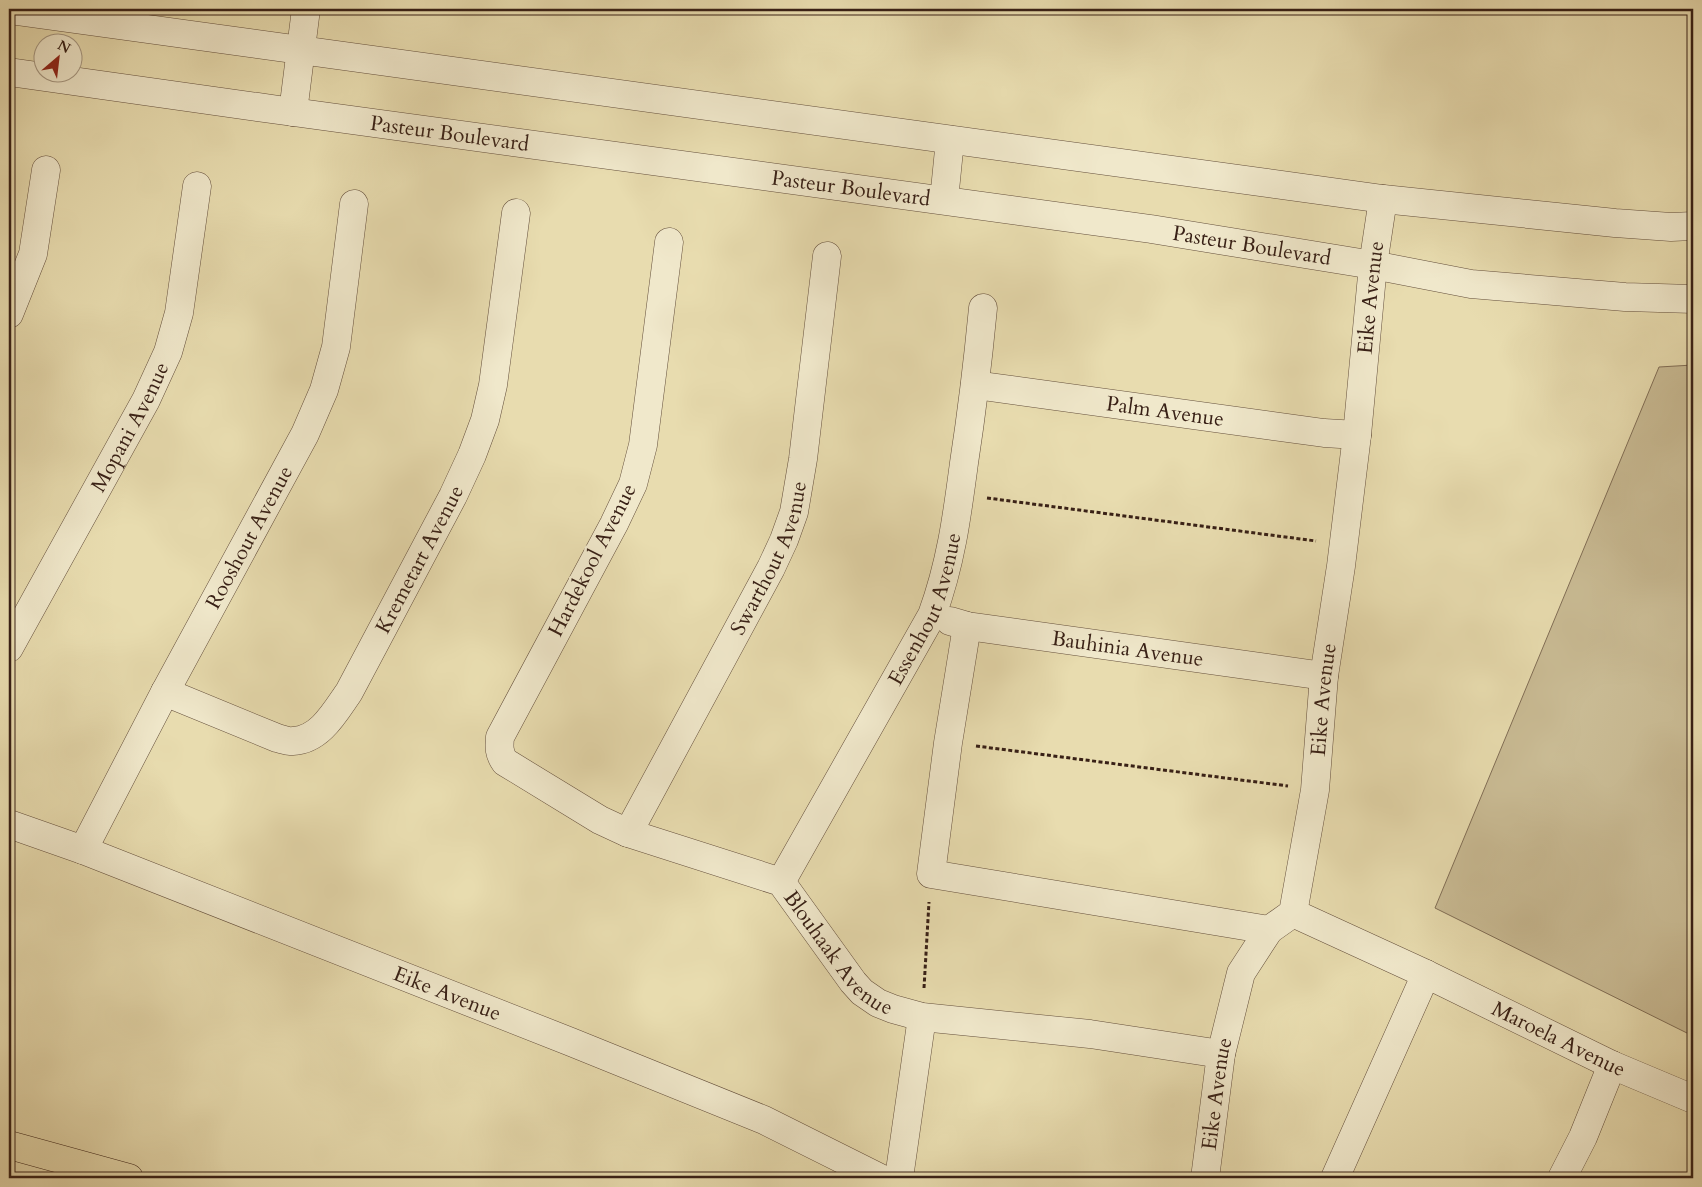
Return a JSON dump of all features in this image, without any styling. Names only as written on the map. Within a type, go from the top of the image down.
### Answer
[{"type":"main road","points":[[9,1146],[129,1178]]},
{"type":"street","points":[[293,112],[306,9]]},
{"type":"street","points":[[9,10],[1383,199],[1616,223],[1672,227],[1693,226]]},
{"type":"street","name":"Pasteur Boulevard","points":[[9,72],[1151,229],[1373,264],[1471,284],[1625,297],[1693,299]]},
{"type":"street","points":[[944,200],[950,140]]},
{"type":"street","points":[[9,314],[33,254],[46,170]]},
{"type":"street","name":"Mopani Avenue","points":[[9,648],[146,400],[168,352],[179,313],[197,186]]},
{"type":"street","name":"Eike Avenue","points":[[1206,1178],[1221,1054],[1241,973],[1269,930],[1293,913],[1315,790],[1324,676],[1344,544],[1357,435],[1373,264],[1383,199]]},
{"type":"street","name":"Rooshout Avenue","points":[[83,850],[165,692],[305,434],[324,390],[336,346],[354,204]]},
{"type":"street","name":"Kremetart Avenue","points":[[165,692],[277,738],[292,742],[315,734],[330,720],[349,692],[453,496],[472,456],[485,420],[493,385],[516,213]]},
{"type":"street","name":"Hardekool Avenue","points":[[508,721],[614,524],[633,484],[643,445],[670,242]]},
{"type":"street","name":"Swarthout Avenue","points":[[628,833],[771,568],[794,512],[803,459],[827,256]]},
{"type":"street","name":"Essenhout Avenue","points":[[781,882],[932,614],[943,586],[953,545],[975,385],[983,308]]},
{"type":"street","name":"Palm Avenue","points":[[975,385],[1324,433],[1357,435]]},
{"type":"street","name":"Bauhinia Avenue","points":[[932,614],[967,626],[1324,676]]},
{"type":"street","points":[[967,626],[948,743],[931,874],[1269,930]]},
{"type":"street","name":"Blouhaak Avenue","points":[[508,721],[500,737],[499,748],[505,762],[600,820],[628,833],[781,882],[853,982],[862,992],[878,1003],[922,1017],[1090,1034],[1221,1054]]},
{"type":"street","name":"Eike Avenue","points":[[11,831],[83,850],[580,1045],[764,1120],[880,1178]]},
{"type":"street","name":"Maroela Avenue","points":[[1293,913],[1426,974],[1612,1065],[1693,1099]]},
{"type":"street","points":[[1335,1178],[1426,974]]},
{"type":"street","points":[[899,1178],[922,1017]]},
{"type":"street","points":[[1562,1178],[1583,1137],[1612,1065]]},
{"type":"path","points":[[960,494],[1344,544]]},
{"type":"path","points":[[948,743],[1315,790]]},
{"type":"path","points":[[922,1017],[931,874]]},
{"type":"shaded area","points":[[1693,365],[1693,1036],[1435,908],[1659,367]]}]
